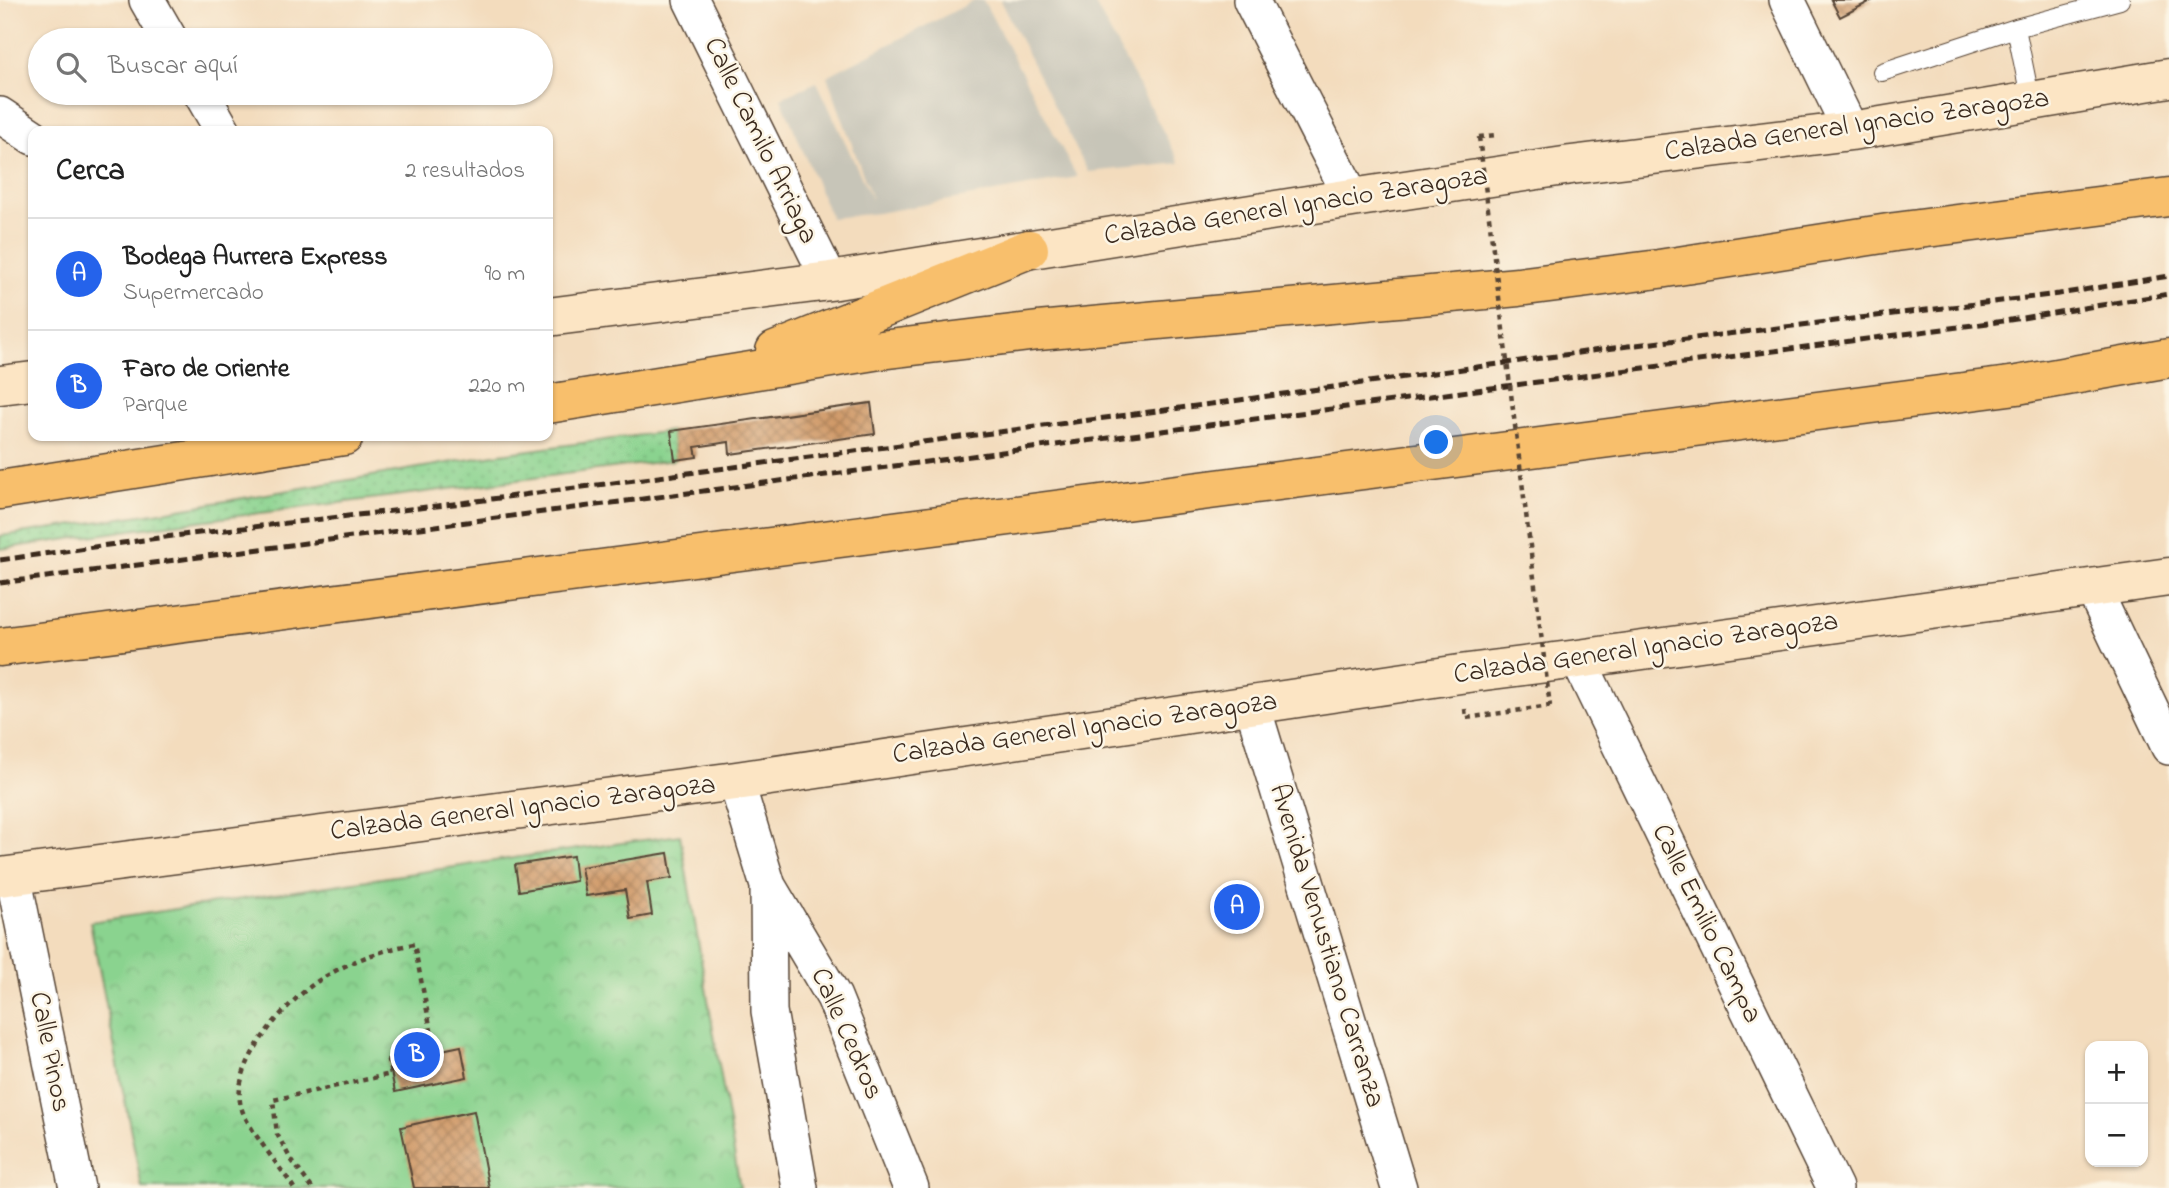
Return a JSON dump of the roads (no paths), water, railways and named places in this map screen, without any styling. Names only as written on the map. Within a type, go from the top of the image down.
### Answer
[{"type":"highway","points":[[553,403],[880,350],[1012,334],[1531,285],[1659,269],[1895,232],[2169,197]]},
{"type":"highway","points":[[705,379],[1029,249]]},
{"type":"highway","points":[[0,647],[2017,385],[2169,358]]},
{"type":"highway","points":[[0,490],[312,441]]},
{"type":"main road","name":"Calzada General Ignacio Zaragoza","points":[[553,316],[830,281],[1571,165],[1851,131],[2169,78]]},
{"type":"main road","points":[[0,386],[28,382]]},
{"type":"main road","name":"Calzada General Ignacio Zaragoza","points":[[7,876],[736,781],[1447,676],[2169,577]]},
{"type":"street","points":[[147,0],[163,28]]},
{"type":"street","name":"Calle Camilo Arriaga","points":[[691,0],[830,281]]},
{"type":"street","points":[[1251,0],[1352,198]]},
{"type":"street","points":[[1787,0],[1851,131]]},
{"type":"street","points":[[208,105],[220,126]]},
{"type":"street","points":[[0,115],[28,134]]},
{"type":"street","points":[[2093,588],[2169,747]]},
{"type":"street","name":"Calle Emilio Campa","points":[[1578,659],[1835,1188]]},
{"type":"street","name":"Avenida Venustiano Carranza","points":[[1252,704],[1399,1188]]},
{"type":"street","name":"Calle Cedros","points":[[736,781],[768,886],[834,997],[911,1188]]},
{"type":"street","name":"Calle Pinos","points":[[7,876],[77,1188]]},
{"type":"street","name":"Calle Cedros","points":[[768,886],[769,1011],[800,1188]]},
{"type":"lane","points":[[1882,72],[2016,28],[2120,0]]},
{"type":"lane","points":[[2016,28],[2031,102]]},
{"type":"railway","points":[[0,560],[173,536],[454,504],[1628,346],[2059,294],[2169,276]]},
{"type":"railway","points":[[0,583],[2004,321],[2169,294]]},
{"type":"place","name":"Bodega Aurrera Express","points":[[1237,907]]},
{"type":"place","name":"Faro de Oriente","points":[[417,1055]]}]
